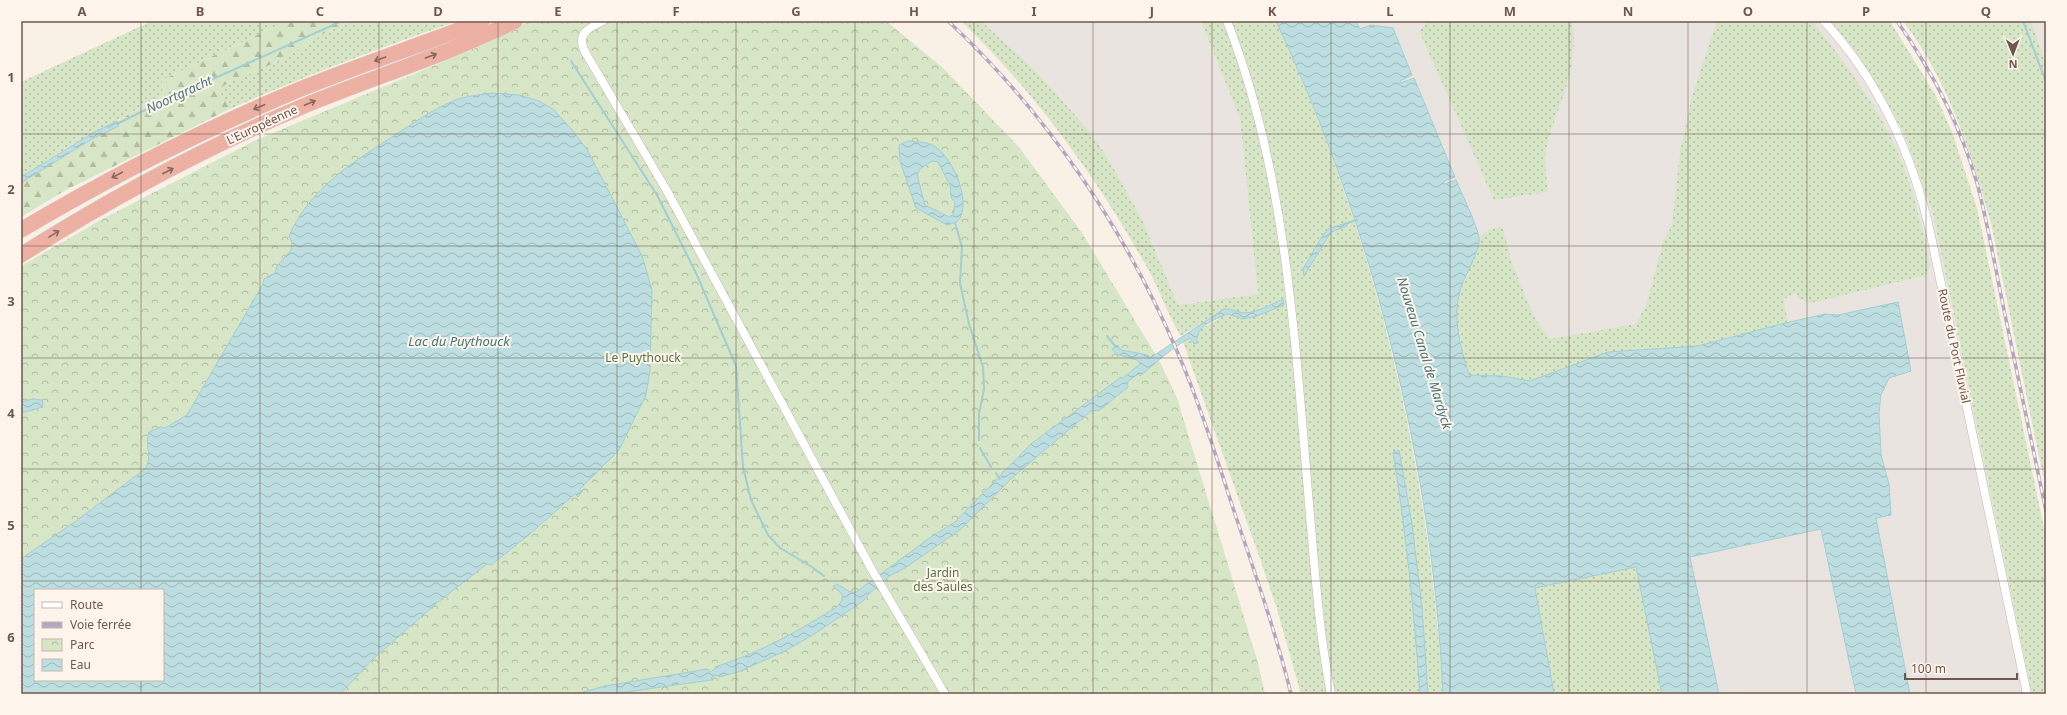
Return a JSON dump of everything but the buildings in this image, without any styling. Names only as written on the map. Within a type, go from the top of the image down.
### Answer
[{"type":"highway","name":"L'Européenne","points":[[21,230],[133,167],[243,114],[340,74],[482,21]]},
{"type":"highway","name":"L'Européenne","points":[[21,255],[130,191],[233,138],[326,97],[455,47],[515,21]]},
{"type":"street","points":[[603,21],[590,27],[583,33],[581,38],[585,52],[676,207],[874,575],[945,694]]},
{"type":"street","points":[[1227,21],[1258,119],[1280,238],[1294,343],[1321,638],[1331,694]]},
{"type":"street","name":"Route du Port Fluvial","points":[[1824,21],[1850,52],[1882,100],[1901,138],[1919,185],[1933,243],[2027,694]]},
{"type":"shaded area","points":[[981,21],[1201,21],[1240,119],[1258,294],[1178,305],[1143,221],[1110,162],[1091,133],[1036,71]]},
{"type":"shaded area","points":[[1356,21],[1829,21],[1849,44],[1877,85],[1905,136],[1933,214],[2032,694],[1910,694],[1876,518],[1890,515],[1889,484],[1881,455],[1879,413],[1883,391],[1889,378],[1838,315],[1825,314],[1698,346],[1618,351],[1469,375],[1456,180],[1444,184],[1443,181],[1455,176],[1414,78],[1401,83],[1399,81],[1412,75],[1360,30]]},
{"type":"shaded area","points":[[2031,21],[2046,21],[2046,63]]},
{"type":"shaded area","points":[[1821,529],[1856,694],[1719,694],[1690,556]]},
{"type":"green space","points":[[152,21],[287,21],[162,80],[163,95],[67,148],[21,177],[21,82]]},
{"type":"green space","points":[[287,21],[350,21],[323,34],[285,58],[218,88],[230,109],[66,190],[21,217],[21,183],[92,139],[119,126],[117,121],[163,95],[162,80]]},
{"type":"green space","points":[[350,21],[458,21],[343,62],[230,109],[217,88],[285,58],[323,34]]},
{"type":"green space","name":"Le Puythouck","points":[[528,21],[886,21],[943,68],[1019,147],[1082,233],[1160,362],[1177,398],[1258,663],[1265,694],[21,694],[21,266],[104,218],[254,141],[490,42]]},
{"type":"green space","points":[[961,21],[981,21],[1036,71],[1091,133],[1110,162],[1143,221],[1178,305],[1258,294],[1240,119],[1201,21],[1276,21],[1311,102],[1342,184],[1368,266],[1391,350],[1410,434],[1424,519],[1436,606],[1443,694],[1428,694],[1422,607],[1412,524],[1399,450],[1393,452],[1409,573],[1420,694],[1301,694],[1276,606],[1183,342],[1190,338],[1193,340],[1199,330],[1227,314],[1242,319],[1283,299],[1260,309],[1246,313],[1224,309],[1181,336],[1148,269],[1108,202],[1064,138],[1040,107],[1015,77]],"holes":[[[1346,226],[1331,232],[1305,275],[1328,229]]]},
{"type":"green space","points":[[1429,21],[1572,21],[1574,39],[1571,71],[1546,151],[1545,163],[1548,192],[1494,200],[1419,31]]},
{"type":"green space","points":[[1717,21],[1813,21],[1865,92],[1874,106],[1897,151],[1914,198],[1930,264],[1927,275],[1811,303],[1799,299],[1795,293],[1784,299],[1785,310],[1789,322],[1698,346],[1608,352],[1530,381],[1502,376],[1469,375],[1458,333],[1457,312],[1460,291],[1481,237],[1488,231],[1502,226],[1512,263],[1534,317],[1550,339],[1636,324],[1647,303],[1663,242],[1672,225],[1680,152],[1692,96]]},
{"type":"green space","points":[[1829,21],[1890,21],[1936,96],[1953,135],[1977,208],[2046,538],[2046,694],[2032,694],[1933,214],[1905,136],[1877,85],[1849,44]]},
{"type":"green space","points":[[1903,21],[2031,21],[2046,63],[2046,490],[1991,223],[1983,196],[1966,143],[1945,92],[1933,67]]},
{"type":"green space","points":[[1636,567],[1662,694],[1554,694],[1535,588]]},
{"type":"water","name":"Nouveau Canal de Mardyck","points":[[1276,21],[1356,21],[1360,29],[1371,25],[1393,28],[1412,75],[1400,81],[1401,83],[1414,78],[1455,177],[1444,181],[1444,184],[1456,180],[1479,237],[1475,257],[1460,291],[1457,312],[1458,334],[1469,375],[1502,376],[1530,381],[1608,352],[1698,346],[1825,314],[1838,315],[1898,302],[1911,371],[1889,378],[1881,395],[1879,413],[1881,455],[1889,484],[1891,515],[1876,518],[1910,694],[1856,694],[1821,529],[1690,557],[1719,694],[1662,694],[1636,567],[1535,588],[1554,694],[1443,694],[1437,607],[1426,520],[1411,434],[1392,349],[1369,265],[1342,182],[1311,101]]},
{"type":"water","name":"Lac du Puythouck","points":[[492,93],[519,95],[539,101],[553,109],[588,151],[642,256],[652,290],[650,370],[646,395],[619,450],[580,489],[582,492],[578,497],[575,494],[530,534],[491,565],[487,564],[438,602],[374,658],[340,694],[21,694],[21,559],[76,521],[146,468],[149,458],[147,441],[149,432],[160,427],[165,428],[187,415],[263,284],[264,279],[275,273],[277,266],[291,250],[292,242],[289,236],[298,218],[322,189],[350,165],[418,120],[446,104],[467,97]]},
{"type":"water","points":[[117,121],[119,126],[92,139],[21,183],[21,177],[93,133]]},
{"type":"water","points":[[908,141],[930,144],[937,148],[949,161],[958,180],[963,200],[963,210],[958,221],[947,225],[916,208],[900,161],[899,145]],"holes":[[[932,161],[938,162],[950,185],[951,197],[955,203],[953,215],[949,217],[925,205],[917,175],[920,169]]]},
{"type":"water","points":[[1346,223],[1347,226],[1331,232],[1304,276],[1303,269],[1328,229]]},
{"type":"water","points":[[1283,299],[1284,305],[1254,317],[1242,319],[1227,314],[1206,324],[1199,332],[1197,343],[1194,344],[1190,338],[1170,351],[1140,376],[1138,374],[1126,383],[1128,387],[1100,410],[1091,411],[1013,477],[961,529],[905,568],[891,575],[873,590],[863,601],[816,633],[783,652],[738,672],[719,677],[718,675],[712,677],[711,680],[612,694],[576,694],[605,686],[708,669],[710,672],[715,669],[715,667],[747,655],[794,633],[838,606],[842,600],[842,594],[833,586],[837,584],[850,592],[856,592],[931,537],[955,522],[1031,444],[1121,377],[1123,378],[1140,364],[1137,360],[1116,354],[1112,349],[1117,345],[1121,350],[1148,355],[1150,358],[1224,309],[1246,313],[1265,308]]},
{"type":"water","points":[[33,399],[42,400],[43,407],[21,413],[21,402]]},
{"type":"water","points":[[1399,450],[1412,524],[1422,607],[1428,694],[1420,694],[1409,572],[1393,452]]},
{"type":"waterway","name":"Noortgracht","points":[[117,124],[157,104],[342,21]]},
{"type":"waterway","points":[[2023,21],[2046,82]]},
{"type":"waterway","points":[[571,61],[657,195],[696,273],[736,366],[743,467],[751,500],[768,535],[780,548],[824,576]]},
{"type":"waterway","points":[[1344,224],[1357,220]]},
{"type":"waterway","points":[[955,223],[962,247],[960,283],[969,324],[983,367],[984,389],[979,414],[979,440]]},
{"type":"waterway","points":[[1107,336],[1116,347]]},
{"type":"waterway","points":[[980,448],[991,467]]},
{"type":"waterway","points":[[996,473],[1000,479]]},
{"type":"railway","points":[[948,21],[984,56],[1050,133],[1107,217],[1133,260],[1156,305],[1177,351],[1208,432],[1265,603],[1291,694]]},
{"type":"railway","points":[[1897,21],[1922,59],[1944,99],[1962,140],[1977,183],[2046,511]]},
{"type":"park label","name":"Jardin des Saules","points":[[943,580]]}]
